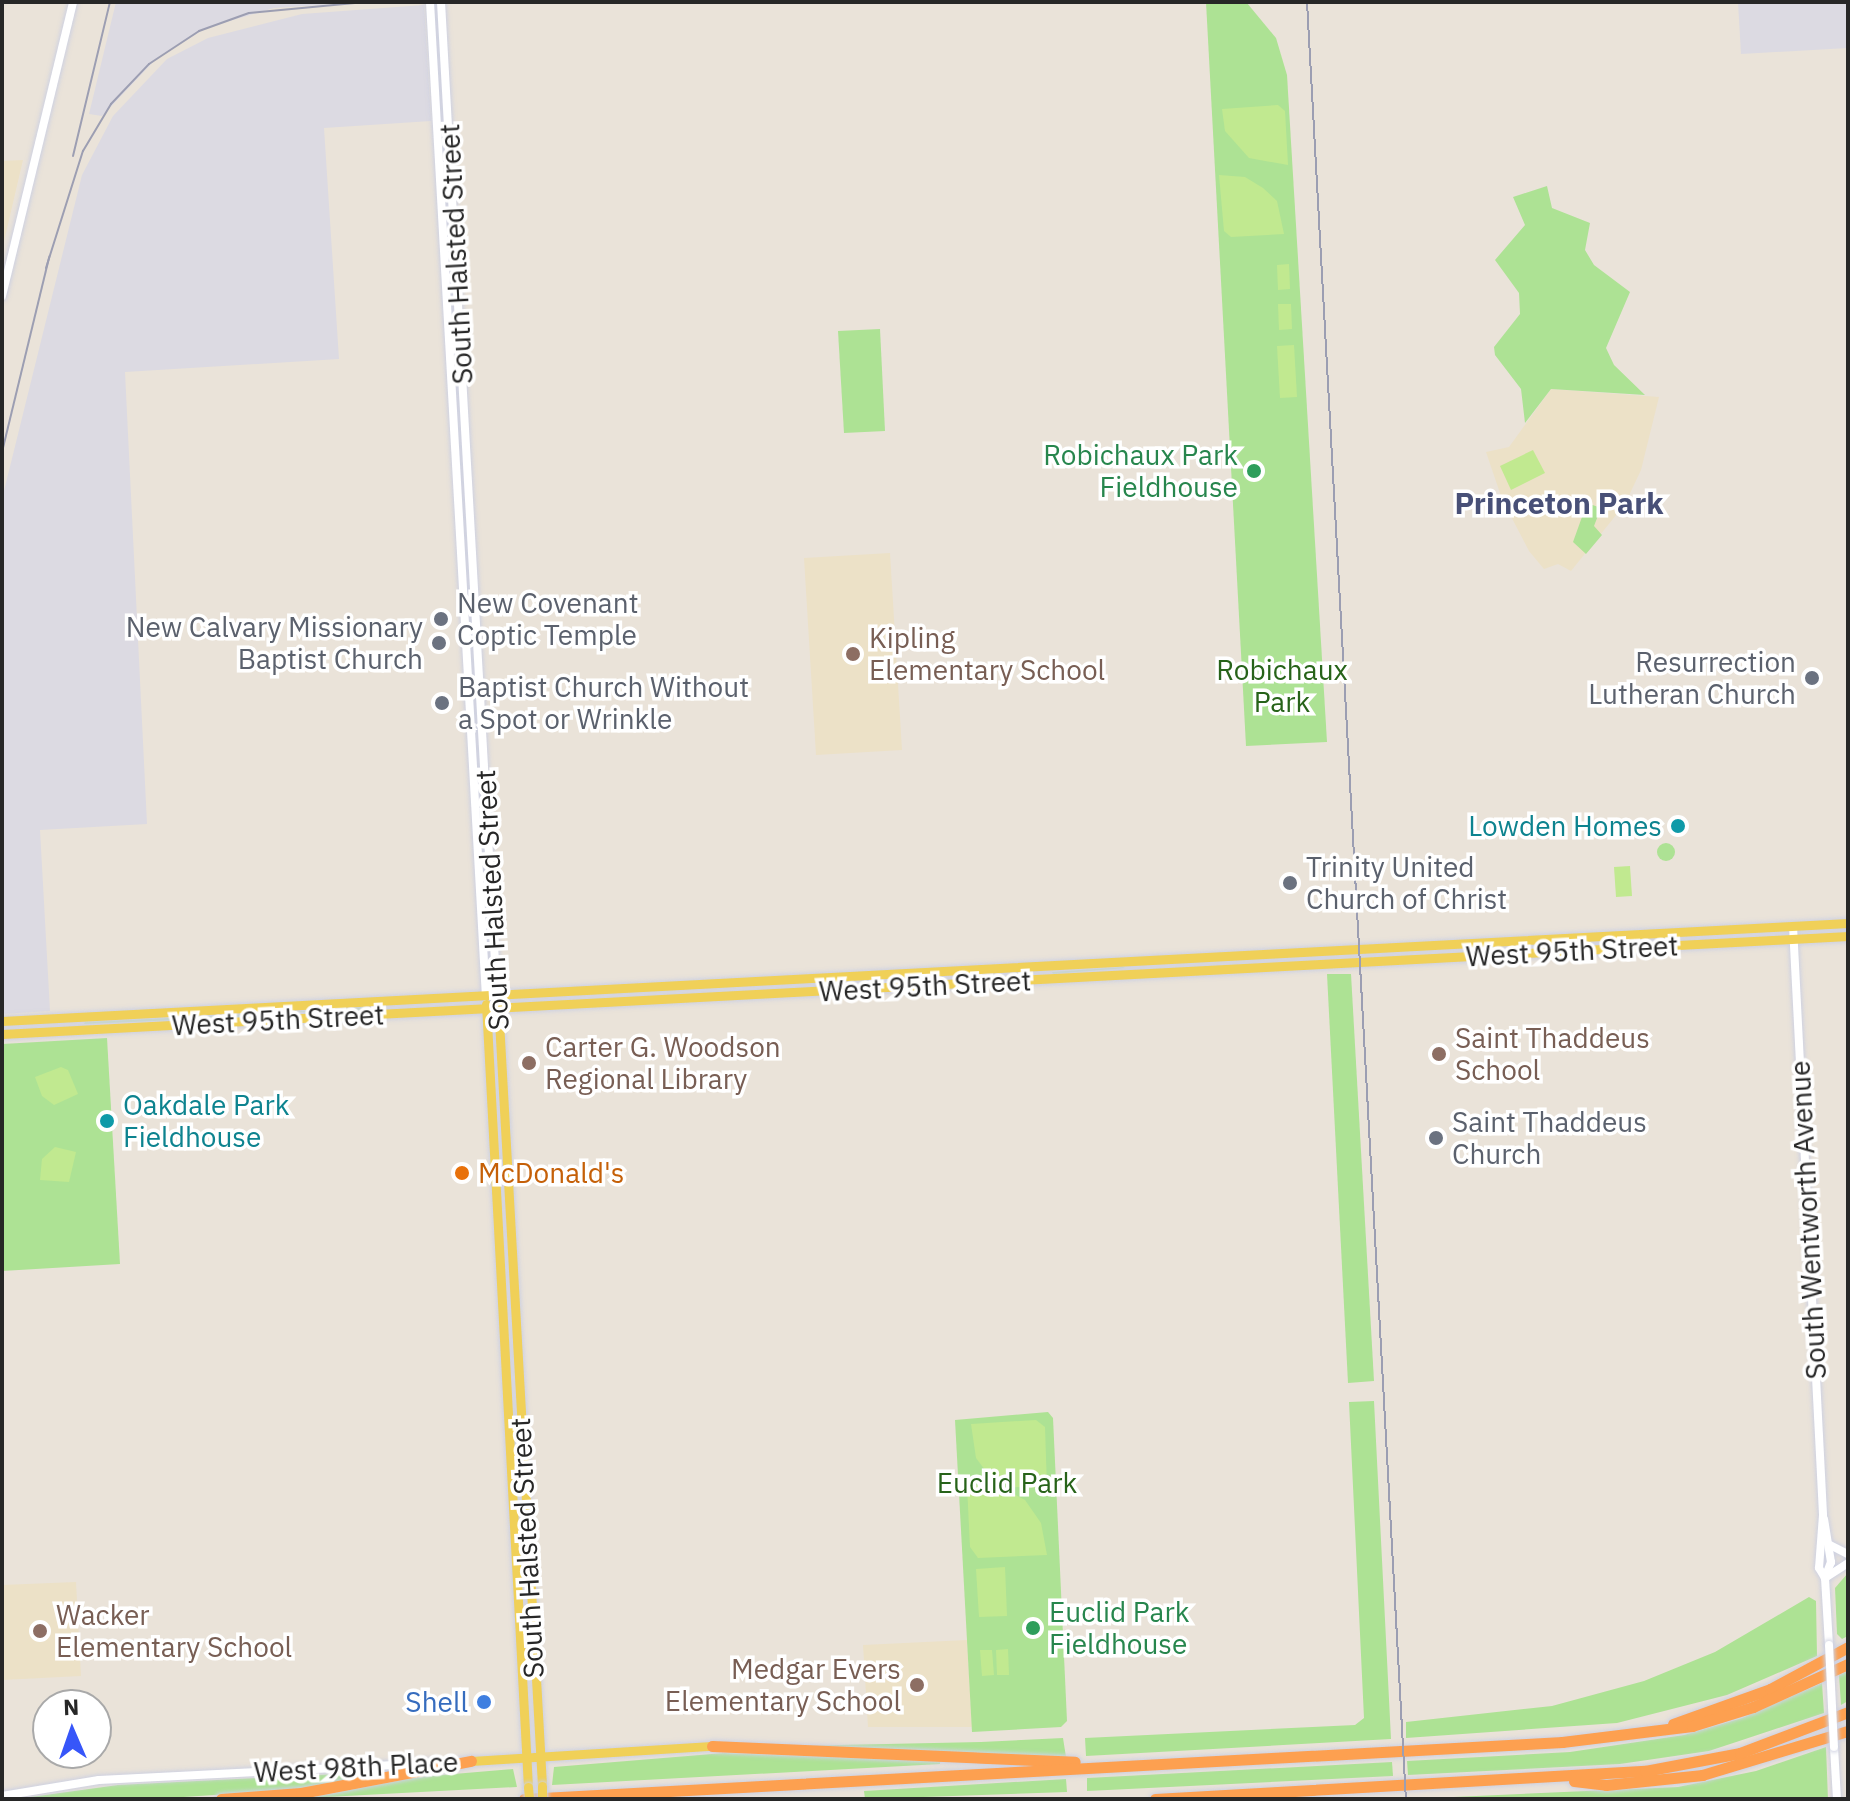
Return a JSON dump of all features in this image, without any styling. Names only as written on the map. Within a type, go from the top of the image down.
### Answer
[{"type":"highway","points":[[1661,1728],[1770,1689],[1848,1647]]},
{"type":"highway","points":[[527,1799],[1562,1742],[1692,1726],[1753,1707],[1848,1664]]},
{"type":"highway","points":[[1155,1799],[1541,1778],[1691,1764],[1793,1736],[1848,1712]]},
{"type":"highway","points":[[1541,1778],[1606,1785],[1662,1781],[1747,1765],[1848,1731]]},
{"type":"highway","points":[[712,1746],[1148,1765]]},
{"type":"highway","points":[[221,1799],[301,1793],[471,1761]]},
{"type":"main road","points":[[2,296],[73,2]]},
{"type":"main road","name":"South Halsted Street","points":[[430,2],[487,1009],[527,1799]]},
{"type":"main road","name":"South Halsted Street","points":[[441,2],[542,1799]]},
{"type":"main road","name":"West 95th Street","points":[[2,1021],[1848,923]]},
{"type":"main road","name":"South Wentworth Avenue","points":[[1793,926],[1823,1515],[1819,1568],[1825,1578]]},
{"type":"main road","name":"West 95th Street","points":[[2,1034],[1848,936]]},
{"type":"main road","name":"South Wentworth Avenue","points":[[1823,1515],[1830,1545],[1825,1578],[1837,1799]]},
{"type":"main road","points":[[1830,1545],[1848,1554]]},
{"type":"main road","points":[[1825,1578],[1848,1563]]},
{"type":"main road","name":"West 98th Place","points":[[2,1796],[99,1780],[712,1746]]},
{"type":"shaded area","points":[[116,2],[370,2],[274,8],[206,28],[156,59],[102,116],[89,114]]},
{"type":"shaded area","points":[[1738,2],[1848,2],[1848,48],[1741,54]]},
{"type":"shaded area","points":[[424,5],[431,121],[324,128],[339,359],[125,372],[147,824],[40,830],[50,1011],[2,1014],[2,499],[82,175],[113,116],[167,59],[208,38],[302,14]]},
{"type":"shaded area","points":[[23,160],[2,250],[2,161]]},
{"type":"shaded area","points":[[1551,389],[1659,397],[1641,470],[1625,504],[1571,571],[1558,564],[1544,569],[1529,551],[1502,499],[1486,452],[1509,447]]},
{"type":"shaded area","name":"Kipling Elementary School","points":[[890,553],[902,750],[816,755],[804,558]]},
{"type":"shaded area","name":"Wacker Elementary School","points":[[76,1582],[81,1676],[2,1680],[2,1585]]},
{"type":"shaded area","name":"Medgar Evers Elementary School","points":[[967,1640],[972,1727],[868,1727],[863,1645]]},
{"type":"green space","name":"Robichaux Park","points":[[1206,2],[1247,3],[1276,38],[1287,75],[1327,742],[1246,746]]},
{"type":"green space","points":[[1278,105],[1285,111],[1288,165],[1249,158],[1225,131],[1222,109]]},
{"type":"green space","points":[[1219,175],[1245,177],[1263,188],[1277,201],[1284,234],[1231,237],[1224,231]]},
{"type":"green space","points":[[1547,186],[1552,208],[1590,223],[1585,250],[1594,265],[1630,292],[1606,348],[1614,365],[1645,395],[1551,389],[1525,423],[1521,389],[1495,355],[1494,347],[1520,314],[1519,293],[1495,260],[1525,225],[1513,197]]},
{"type":"green space","points":[[1289,264],[1290,289],[1278,290],[1277,265]]},
{"type":"green space","points":[[1278,304],[1291,304],[1292,329],[1279,330]]},
{"type":"green space","points":[[880,329],[885,431],[844,433],[838,331]]},
{"type":"green space","points":[[1294,345],[1297,397],[1280,398],[1277,346]]},
{"type":"green space","points":[[1533,450],[1545,473],[1511,490],[1500,466]]},
{"type":"green space","points":[[1587,503],[1601,508],[1594,526],[1602,535],[1586,554],[1573,542]]},
{"type":"green space","points":[[1662,843],[1670,843],[1675,852],[1673,859],[1662,861],[1657,856],[1657,848]]},
{"type":"green space","points":[[1630,866],[1632,896],[1616,897],[1614,867]]},
{"type":"green space","points":[[1123,967],[1053,974],[1052,972]]},
{"type":"green space","points":[[1327,974],[1351,974],[1374,1381],[1348,1383]]},
{"type":"green space","points":[[363,1007],[363,1011],[292,1012]]},
{"type":"green space","points":[[248,1014],[247,1017],[84,1024],[85,1022]]},
{"type":"green space","points":[[107,1038],[120,1264],[2,1271],[2,1044]]},
{"type":"green space","points":[[61,1067],[68,1070],[78,1094],[54,1105],[42,1096],[35,1077]]},
{"type":"green space","points":[[55,1147],[76,1152],[69,1182],[40,1180],[42,1159]]},
{"type":"green space","points":[[1374,1401],[1391,1739],[1086,1756],[1085,1738],[1355,1725],[1364,1718],[1349,1402]]},
{"type":"green space","name":"Euclid Park","points":[[1048,1412],[1053,1418],[1067,1721],[1061,1727],[972,1732],[955,1420]]},
{"type":"green space","points":[[1036,1420],[1045,1427],[1047,1488],[1012,1487],[988,1474],[976,1458],[971,1424]]},
{"type":"green space","points":[[967,1485],[999,1486],[1025,1500],[1041,1523],[1047,1555],[978,1558],[970,1547]]},
{"type":"green space","points":[[1005,1567],[1007,1616],[979,1617],[976,1569]]},
{"type":"green space","points":[[1848,1573],[1848,1636],[1842,1639],[1837,1634],[1835,1588]]},
{"type":"green space","points":[[1809,1597],[1816,1601],[1817,1656],[1727,1695],[1617,1723],[1406,1738],[1406,1722],[1552,1706],[1644,1681],[1715,1652]]},
{"type":"green space","points":[[1008,1649],[1009,1675],[997,1675],[996,1650]]},
{"type":"green space","points":[[980,1650],[992,1650],[994,1675],[982,1676]]},
{"type":"green space","points":[[1848,1671],[1848,1701],[1841,1705],[1839,1675]]},
{"type":"green space","points":[[1822,1683],[1824,1713],[1709,1751],[1620,1764],[1408,1775],[1407,1761],[1570,1752],[1684,1735],[1742,1718]]},
{"type":"green space","points":[[1063,1738],[1066,1757],[791,1746],[981,1742]]},
{"type":"green space","points":[[1826,1747],[1828,1799],[1409,1799],[1678,1787],[1756,1771]]},
{"type":"green space","points":[[724,1753],[940,1761],[940,1764],[552,1785],[554,1767]]},
{"type":"green space","points":[[1392,1762],[1393,1776],[1087,1791],[1087,1778]]},
{"type":"green space","points":[[513,1769],[517,1787],[308,1798],[418,1777]]},
{"type":"green space","points":[[396,1771],[292,1790],[153,1799],[16,1799],[118,1785]]},
{"type":"green space","points":[[1066,1779],[1067,1792],[865,1799],[864,1791]]},
{"type":"railway","points":[[73,156],[110,2]]},
{"type":"railway","points":[[46,268],[83,151],[111,104],[149,64],[199,31],[249,13],[365,2]]},
{"type":"railway","points":[[1307,2],[1406,1799]]},
{"type":"railway","points":[[2,452],[49,257]]},
{"type":"place","name":"Robichaux Park Fieldhouse","points":[[1254,471]]},
{"type":"place","name":"New Covenant Coptic Temple","points":[[441,619]]},
{"type":"place","name":"New Calvary Missionary Baptist Church","points":[[439,643]]},
{"type":"place","name":"Kipling Elementary School","points":[[853,654]]},
{"type":"place","name":"Resurrection Lutheran Church","points":[[1812,678]]},
{"type":"place","name":"Baptist Church Without a Spot or Wrinkle","points":[[442,703]]},
{"type":"place","name":"Lowden Homes","points":[[1678,826]]},
{"type":"place","name":"Trinity United Church of Christ","points":[[1290,883]]},
{"type":"place","name":"Saint Thaddeus School","points":[[1439,1054]]},
{"type":"place","name":"Carter G. Woodson Regional Library","points":[[529,1063]]},
{"type":"place","name":"Oakdale Park Fieldhouse","points":[[107,1121]]},
{"type":"place","name":"Saint Thaddeus Church","points":[[1436,1138]]},
{"type":"place","name":"McDonald's","points":[[462,1173]]},
{"type":"place","name":"Euclid Park Fieldhouse","points":[[1033,1628]]},
{"type":"place","name":"Wacker Elementary School","points":[[40,1631]]},
{"type":"place","name":"Medgar Evers Elementary School","points":[[917,1685]]},
{"type":"place","name":"Shell","points":[[484,1702]]},
{"type":"district","name":"Princeton Park","points":[[1559,503]]}]
